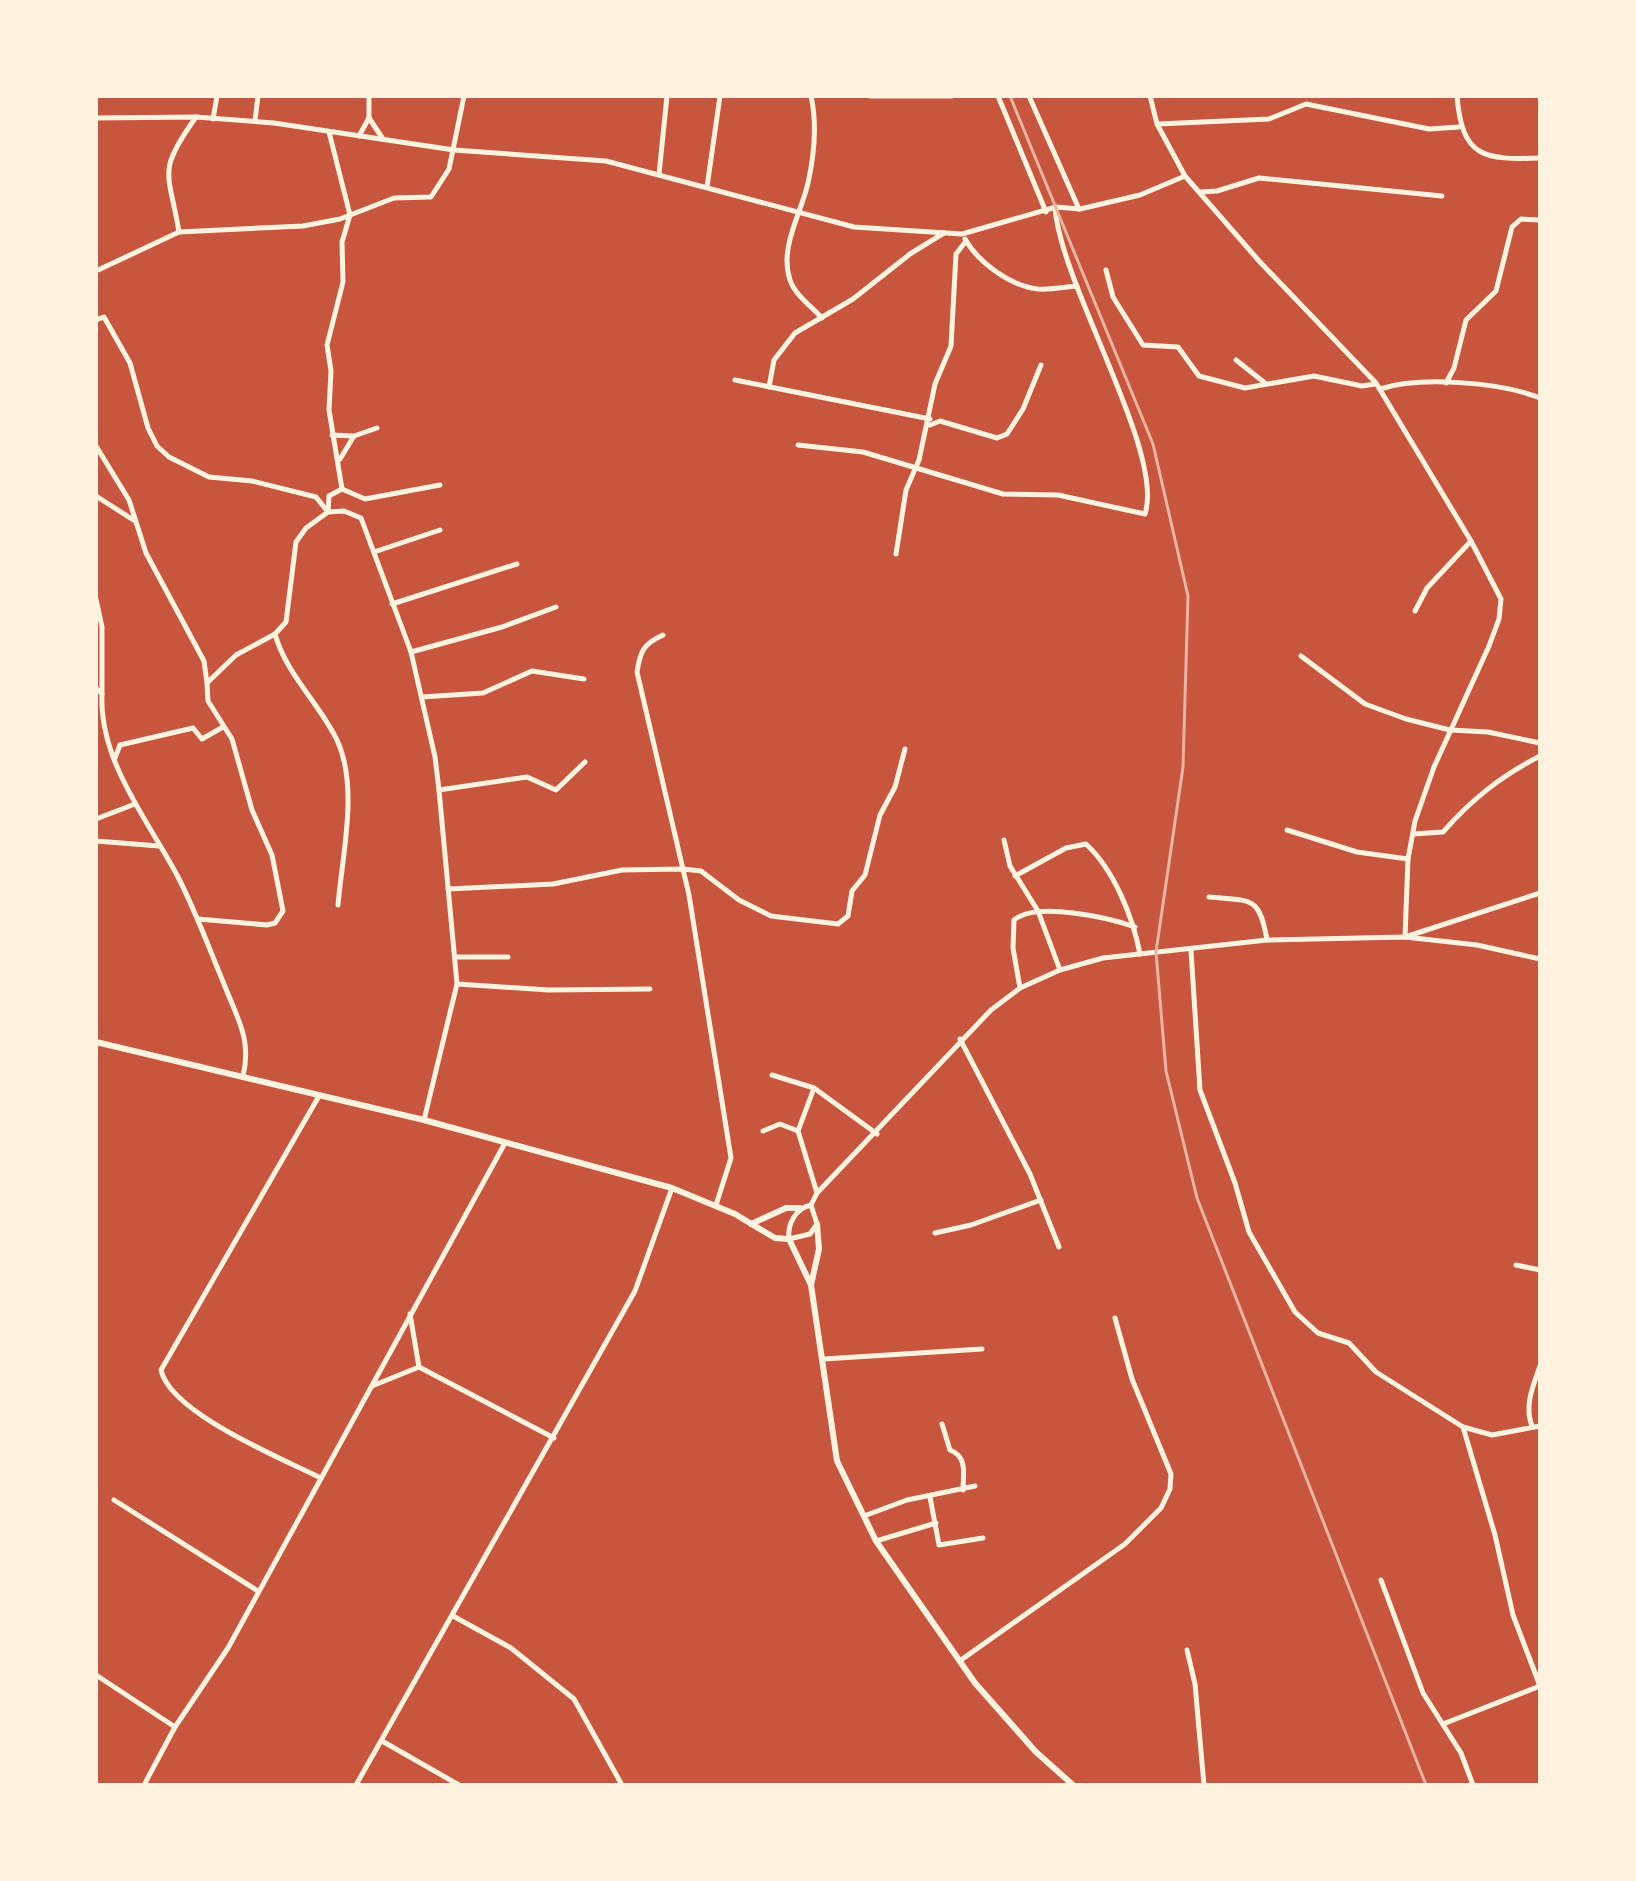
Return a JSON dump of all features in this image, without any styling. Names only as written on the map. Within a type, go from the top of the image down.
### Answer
[{"type":"street","points":[[213,119],[217,96]]},
{"type":"street","points":[[255,121],[258,96]]},
{"type":"street","points":[[359,136],[369,118],[369,96]]},
{"type":"street","points":[[96,271],[179,232],[303,226],[350,215],[394,198],[431,197],[443,183],[454,150],[464,96]]},
{"type":"street","points":[[659,174],[667,96]]},
{"type":"street","points":[[707,187],[720,96]]},
{"type":"street","points":[[811,96],[813,150],[799,215],[789,239],[789,279],[822,318]]},
{"type":"street","points":[[870,96],[952,96]]},
{"type":"street","points":[[998,96],[1046,212]]},
{"type":"street","points":[[1029,96],[1080,209]]},
{"type":"street","points":[[1150,96],[1157,124],[1185,176],[1260,262],[1378,386],[1471,541],[1501,599],[1499,619],[1450,730],[1415,821],[1408,859],[1405,937]]},
{"type":"street","points":[[1457,96],[1459,127],[1478,153],[1500,159],[1540,158]]},
{"type":"street","points":[[1157,124],[1269,119],[1306,104],[1429,129],[1459,127]]},
{"type":"street","points":[[179,232],[166,179],[175,146],[196,117]]},
{"type":"street","points":[[96,118],[196,117],[255,121],[454,150],[606,161],[799,215],[854,227],[962,234],[1055,208],[1080,209],[1140,195],[1185,176]]},
{"type":"street","points":[[369,118],[383,139]]},
{"type":"street","points":[[329,132],[350,215],[342,242],[343,282],[327,345],[332,435],[342,489]]},
{"type":"street","points":[[1200,192],[1217,191],[1259,178],[1442,196]]},
{"type":"street","points":[[798,445],[863,452],[1003,494],[1058,495],[1145,514],[1149,486],[1137,441],[1077,286],[1057,227],[1055,208]]},
{"type":"street","points":[[1446,383],[1454,368],[1466,320],[1496,291],[1512,227],[1521,219],[1540,220]]},
{"type":"street","points":[[769,387],[774,360],[795,333],[822,318],[910,254],[945,233]]},
{"type":"street","points":[[962,234],[982,261],[1021,283],[1038,289],[1077,286]]},
{"type":"street","points":[[896,554],[906,490],[916,468],[929,422],[935,384],[951,346],[956,254],[966,241]]},
{"type":"street","points":[[1106,270],[1113,297],[1143,345],[1178,347],[1199,376],[1245,388],[1314,376],[1362,386],[1446,383],[1502,387],[1540,398]]},
{"type":"street","points":[[96,320],[104,317],[130,363],[143,418],[157,446],[169,457],[209,477],[252,481],[316,497],[328,512]]},
{"type":"street","points":[[1236,360],[1266,384]]},
{"type":"street","points":[[735,380],[929,422],[940,421],[997,438],[1007,434],[1023,409],[1041,365]]},
{"type":"street","points":[[332,435],[354,436],[377,428]]},
{"type":"street","points":[[339,460],[354,436]]},
{"type":"street","points":[[96,446],[129,500],[146,553],[204,661],[208,701],[232,739],[252,810],[272,855],[283,911],[275,923],[267,925],[198,919]]},
{"type":"street","points":[[342,489],[365,499],[440,485]]},
{"type":"street","points":[[328,512],[329,496],[342,489]]},
{"type":"street","points":[[96,496],[136,522]]},
{"type":"street","points":[[207,683],[236,655],[275,634],[286,622],[296,542],[306,528],[328,512],[344,511],[361,518],[411,652],[439,790],[457,984],[424,1120]]},
{"type":"street","points":[[374,552],[440,530]]},
{"type":"street","points":[[1415,611],[1427,588],[1471,541]]},
{"type":"street","points":[[392,604],[517,564]]},
{"type":"street","points":[[96,599],[102,627],[101,722],[135,804],[198,919],[248,1043],[243,1076]]},
{"type":"street","points":[[411,652],[502,627],[556,607]]},
{"type":"street","points":[[275,634],[281,653],[337,740],[343,758],[346,797],[338,905]]},
{"type":"street","points":[[663,635],[649,641],[640,651],[637,672],[683,869],[731,1158],[716,1205]]},
{"type":"street","points":[[1301,656],[1365,704],[1450,730],[1488,732],[1540,743]]},
{"type":"street","points":[[422,697],[483,693],[532,671],[584,679]]},
{"type":"street","points":[[96,688],[102,694]]},
{"type":"street","points":[[115,759],[120,745],[193,728],[202,739],[223,727]]},
{"type":"street","points":[[448,889],[553,884],[622,870],[683,869],[701,871],[739,900],[771,916],[838,924],[848,916],[852,891],[865,875],[880,815],[895,787],[905,749]]},
{"type":"street","points":[[1413,834],[1443,832],[1468,804],[1502,776],[1540,756]]},
{"type":"street","points":[[439,790],[527,777],[556,790],[585,762]]},
{"type":"street","points":[[96,819],[135,804]]},
{"type":"street","points":[[1287,830],[1357,852],[1408,859]]},
{"type":"street","points":[[1004,840],[1015,876],[1038,911],[1060,970]]},
{"type":"street","points":[[96,841],[160,845]]},
{"type":"street","points":[[1015,876],[1066,848],[1086,844],[1101,858],[1135,927],[1140,954]]},
{"type":"street","points":[[1405,937],[1540,893]]},
{"type":"street","points":[[1209,897],[1252,901],[1262,909],[1267,940]]},
{"type":"street","points":[[1020,988],[1013,948],[1014,920],[1038,911],[1084,917],[1101,915],[1135,927]]},
{"type":"street","points":[[811,1285],[819,1249],[817,1224],[811,1205],[817,1193],[877,1134],[960,1039],[1020,988],[1060,970],[1103,958],[1191,951],[1267,940],[1405,937],[1477,945],[1540,959]]},
{"type":"street","points":[[1191,951],[1200,1090],[1222,1144],[1249,1232],[1295,1312],[1318,1333],[1349,1343],[1376,1372],[1463,1427],[1492,1435],[1540,1426]]},
{"type":"street","points":[[456,957],[508,957]]},
{"type":"street","points":[[457,984],[548,990],[650,989]]},
{"type":"street","points":[[960,1039],[999,1109],[1059,1247]]},
{"type":"street","points":[[96,1042],[424,1120],[672,1188],[735,1214],[775,1238],[805,1238],[817,1224]]},
{"type":"street","points":[[772,1075],[814,1088],[877,1134]]},
{"type":"street","points":[[814,1088],[798,1131],[817,1193]]},
{"type":"street","points":[[319,1096],[161,1370],[163,1381],[195,1410],[251,1444],[321,1478]]},
{"type":"street","points":[[763,1131],[780,1124],[798,1131]]},
{"type":"street","points":[[144,1785],[175,1727],[228,1648],[505,1143]]},
{"type":"street","points":[[356,1785],[635,1291],[672,1188]]},
{"type":"street","points":[[935,1233],[971,1225],[1041,1200]]},
{"type":"street","points":[[751,1224],[786,1208],[811,1205]]},
{"type":"street","points":[[800,1208],[789,1239],[811,1285],[837,1461],[876,1541],[975,1683],[1036,1752],[1073,1785]]},
{"type":"street","points":[[1516,1265],[1540,1270]]},
{"type":"street","points":[[410,1314],[419,1367]]},
{"type":"street","points":[[961,1660],[1125,1544],[1161,1508],[1170,1489],[1171,1474],[1132,1379],[1115,1318]]},
{"type":"street","points":[[824,1359],[982,1349]]},
{"type":"street","points":[[1532,1426],[1528,1416],[1540,1366]]},
{"type":"street","points":[[371,1386],[419,1367],[554,1438]]},
{"type":"street","points":[[942,1424],[950,1450],[957,1453],[963,1464],[963,1490]]},
{"type":"street","points":[[1443,1724],[1540,1686],[1513,1615],[1495,1535],[1463,1427]]},
{"type":"street","points":[[864,1516],[907,1500],[975,1486]]},
{"type":"street","points":[[930,1497],[939,1545],[983,1538]]},
{"type":"street","points":[[114,1500],[258,1591]]},
{"type":"street","points":[[876,1541],[936,1523]]},
{"type":"street","points":[[1381,1580],[1423,1693],[1461,1753],[1473,1785]]},
{"type":"street","points":[[453,1616],[511,1648],[574,1699],[622,1785]]},
{"type":"street","points":[[1187,1650],[1195,1684],[1204,1785]]},
{"type":"street","points":[[96,1675],[175,1727]]},
{"type":"street","points":[[382,1741],[459,1785]]},
{"type":"railway","points":[[1010,96],[1153,444],[1188,596],[1183,767],[1156,952],[1166,1071],[1197,1198],[1426,1785]]}]
